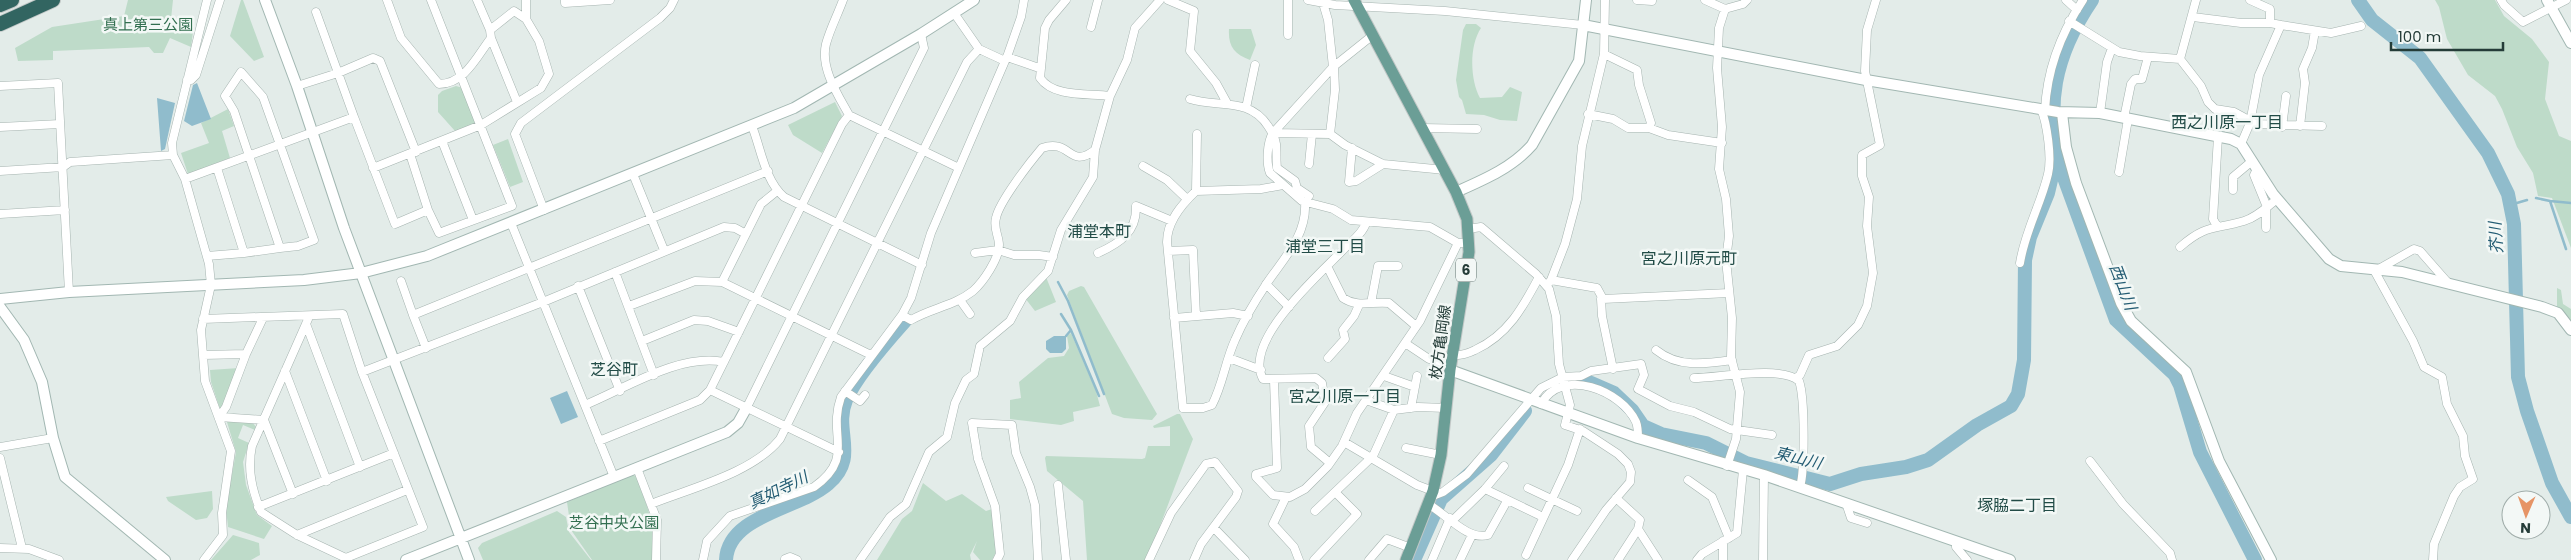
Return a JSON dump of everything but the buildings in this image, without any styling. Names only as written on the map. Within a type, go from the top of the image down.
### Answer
[{"type":"highway","points":[[0,5],[12,0]]},
{"type":"highway","points":[[0,24],[53,0]]},
{"type":"main road","name":"枚方亀岡線","points":[[1355,3],[1374,35],[1445,170],[1464,208],[1468,229],[1464,243],[1441,455],[1433,502],[1406,560]]},
{"type":"street","points":[[204,560],[223,535],[222,513],[231,451],[206,381],[201,330],[211,285],[207,256],[185,179],[173,155],[172,143],[207,0]]},
{"type":"street","points":[[187,80],[191,80],[196,75],[220,0]]},
{"type":"street","points":[[265,0],[361,273],[469,560]]},
{"type":"street","points":[[387,0],[401,38],[439,84],[447,84],[462,77],[490,34],[514,11],[526,18]]},
{"type":"street","points":[[296,86],[338,73],[373,58],[380,61],[413,153],[428,210],[439,233],[512,206],[431,0]]},
{"type":"street","points":[[477,0],[517,102]]},
{"type":"street","points":[[373,168],[481,125],[541,88],[549,74],[539,41],[526,18],[526,0]]},
{"type":"street","points":[[565,0],[565,3],[610,0]]},
{"type":"street","points":[[544,210],[516,134],[520,123],[660,18],[670,8],[674,0]]},
{"type":"street","points":[[844,0],[826,44],[826,61],[833,86],[849,115],[959,168]]},
{"type":"street","points":[[0,300],[70,292],[304,280],[361,273],[427,256],[794,108],[921,34],[974,0]]},
{"type":"street","points":[[703,560],[707,541],[730,516],[814,487],[826,478],[833,468],[839,452],[836,412],[845,391],[902,315],[911,298],[931,233],[1006,59],[1021,17],[1024,0]]},
{"type":"street","points":[[1066,0],[1045,28],[1040,78],[1043,83],[1055,90],[1110,96]]},
{"type":"street","points":[[1091,27],[1098,0]]},
{"type":"street","points":[[860,560],[890,517],[906,504],[929,452],[947,437],[955,403],[966,380],[974,374],[980,346],[1010,321],[1023,297],[1048,271],[1061,230],[1093,177],[1095,150],[1110,96],[1127,60],[1135,28],[1160,0]]},
{"type":"street","points":[[1168,0],[1194,10],[1190,51],[1216,83],[1227,103]]},
{"type":"street","points":[[1288,0],[1288,35]]},
{"type":"street","points":[[1308,0],[1323,3],[1382,4],[1583,25],[1866,80],[2060,113],[2100,113],[2218,136],[2241,144],[2277,199],[2328,258],[2341,266],[2402,272],[2542,307],[2558,313],[2571,330]]},
{"type":"street","points":[[1456,192],[1508,166],[1522,156],[1532,145],[1579,61],[1586,0]]},
{"type":"street","points":[[1572,560],[1616,498],[1630,482],[1631,472],[1628,464],[1618,454],[1580,429],[1565,425],[1570,405],[1564,382],[1556,316],[1549,282],[1565,244],[1576,199],[1578,171],[1588,114],[1604,54],[1605,0]]},
{"type":"street","points":[[1637,0],[1654,0]]},
{"type":"street","points":[[1705,0],[1725,9],[1743,4],[1747,0]]},
{"type":"street","points":[[1796,378],[1800,375],[1810,355],[1836,346],[1858,325],[1866,306],[1873,273],[1867,226],[1869,197],[1862,176],[1862,155],[1880,145],[1866,80],[1866,30],[1876,0]]},
{"type":"street","points":[[2066,0],[2077,10]]},
{"type":"street","points":[[2020,263],[2024,242],[2048,172],[2046,120],[2043,109],[2050,72],[2071,22],[2084,0]]},
{"type":"street","points":[[2180,59],[2196,0]]},
{"type":"street","points":[[2250,0],[2270,9],[2270,23]]},
{"type":"street","points":[[2501,0],[2504,6],[2524,22],[2549,4],[2566,0]]},
{"type":"street","points":[[1323,3],[1328,20],[1335,90],[1330,134]]},
{"type":"street","points":[[2549,4],[2571,43]]},
{"type":"street","points":[[1725,9],[1719,28],[1717,52],[1722,143],[1719,169],[1726,199],[1729,236],[1726,260],[1732,318],[1730,341],[1732,360],[1740,392],[1738,430],[1730,459]]},
{"type":"street","points":[[316,12],[395,224],[428,210]]},
{"type":"street","points":[[954,13],[978,49],[1040,68]]},
{"type":"street","points":[[2193,16],[2241,23],[2270,23],[2315,32],[2340,32],[2360,26]]},
{"type":"street","points":[[2071,22],[2112,48],[2130,55],[2180,59],[2201,86],[2211,107],[2234,112],[2250,123],[2282,127],[2322,126]]},
{"type":"street","points":[[2241,144],[2250,123],[2259,75],[2281,25]]},
{"type":"street","points":[[2300,126],[2305,83],[2303,69],[2312,48],[2315,32]]},
{"type":"street","points":[[410,559],[727,432],[738,423],[924,48],[921,34]]},
{"type":"street","points":[[1274,380],[1277,468],[1261,471],[1256,474],[1256,477],[1273,495],[1286,497],[1299,494],[1330,463],[1344,442],[1366,400],[1416,326],[1464,243],[1430,227],[1366,223],[1351,220],[1333,209],[1307,199],[1283,185],[1273,177],[1268,167],[1270,137],[1273,133],[1333,67],[1374,35]]},
{"type":"street","points":[[2100,113],[2107,62],[2112,48]]},
{"type":"street","points":[[651,504],[743,468],[772,450],[786,428],[967,62],[978,49]]},
{"type":"street","points":[[1604,54],[1637,70],[1639,86],[1651,123],[1649,128]]},
{"type":"street","points":[[2119,172],[2131,84],[2135,79],[2142,79],[2148,57]]},
{"type":"street","points":[[1246,108],[1255,65]]},
{"type":"street","points":[[207,256],[244,253],[298,246],[314,240],[263,97],[241,72],[225,96],[234,111],[280,248]]},
{"type":"street","points":[[0,86],[58,83],[70,292]]},
{"type":"street","points":[[2282,127],[2286,96]]},
{"type":"street","points":[[1190,98],[1207,104],[1227,103],[1252,109],[1262,116],[1273,133],[1276,142],[1277,168],[1295,181],[1297,188],[1307,199],[1306,214],[1301,231],[1291,250],[1266,284],[1234,341],[1223,382],[1212,405],[1203,408],[1183,408],[1167,237],[1172,221],[1187,199],[1196,191],[1261,189],[1283,185]]},
{"type":"street","points":[[2060,113],[2066,147],[2076,183],[2121,303],[2132,321],[2186,372],[2219,461],[2271,560]]},
{"type":"street","points":[[1588,114],[1613,119],[1628,128],[1649,128],[1668,135],[1722,143]]},
{"type":"street","points":[[599,441],[700,400],[710,390],[842,124],[849,115]]},
{"type":"street","points":[[185,179],[354,117]]},
{"type":"street","points":[[0,128],[60,124]]},
{"type":"street","points":[[752,126],[777,191],[801,206],[922,265]]},
{"type":"street","points":[[1422,128],[1477,129]]},
{"type":"street","points":[[1273,133],[1330,134],[1383,164],[1445,170]]},
{"type":"street","points":[[1196,191],[1197,134]]},
{"type":"street","points":[[1309,164],[1312,134]]},
{"type":"street","points":[[2217,226],[2213,219],[2218,136]]},
{"type":"street","points":[[442,141],[473,220]]},
{"type":"street","points":[[902,315],[911,320],[930,309],[960,300],[986,276],[998,250],[999,243],[995,228],[998,212],[1042,148],[1053,145],[1060,146],[1080,158],[1095,150]]},
{"type":"street","points":[[1352,148],[1350,182],[1356,181],[1383,164]]},
{"type":"street","points":[[0,171],[63,166],[70,162],[173,155]]},
{"type":"street","points":[[2233,190],[2232,177],[2255,165]]},
{"type":"street","points":[[2255,165],[2254,176],[2267,207],[2266,228]]},
{"type":"street","points":[[1143,166],[1167,180],[1187,199]]},
{"type":"street","points":[[217,168],[244,253]]},
{"type":"street","points":[[413,315],[528,266],[768,171]]},
{"type":"street","points":[[633,174],[664,250]]},
{"type":"street","points":[[722,282],[761,204],[777,191]]},
{"type":"street","points":[[2180,247],[2196,232],[2245,221],[2277,199]]},
{"type":"street","points":[[1098,253],[1118,244],[1133,226],[1136,218],[1136,206],[1172,221]]},
{"type":"street","points":[[0,214],[65,210]]},
{"type":"street","points":[[511,223],[614,477]]},
{"type":"street","points":[[1330,463],[1311,447],[1309,426],[1325,402],[1322,383],[1316,378],[1263,379],[1261,370],[1264,340],[1274,324],[1366,223]]},
{"type":"street","points":[[362,372],[543,302],[724,226],[735,228],[746,234]]},
{"type":"street","points":[[1468,229],[1481,227],[1540,277],[1549,282],[1597,288],[1601,299],[1602,316],[1613,369]]},
{"type":"street","points":[[2376,270],[2414,249],[2420,251],[2449,284]]},
{"type":"street","points":[[975,253],[998,250],[1014,255],[1052,257]]},
{"type":"street","points":[[1168,251],[1192,250],[1196,316]]},
{"type":"street","points":[[1327,266],[1342,298],[1359,304],[1389,303],[1416,326]]},
{"type":"street","points":[[1371,303],[1378,266],[1398,266]]},
{"type":"street","points":[[2376,270],[2413,341],[2424,367],[2442,377],[2447,404],[2463,436],[2465,456],[2473,479],[2464,484],[2454,496],[2434,544],[2433,560]]},
{"type":"street","points":[[615,272],[654,375]]},
{"type":"street","points":[[1451,363],[1460,356],[1484,346],[1506,330],[1518,315],[1540,277]]},
{"type":"street","points":[[400,281],[426,348]]},
{"type":"street","points":[[629,306],[694,281],[722,282],[871,355]]},
{"type":"street","points":[[1266,284],[1289,307]]},
{"type":"street","points":[[578,286],[620,391]]},
{"type":"street","points":[[1601,299],[1625,300],[1645,296],[1729,293]]},
{"type":"street","points":[[960,300],[970,314]]},
{"type":"street","points":[[1328,358],[1345,339],[1343,330],[1354,316],[1359,304]]},
{"type":"street","points":[[0,307],[24,340],[42,382],[53,438],[65,477],[165,560]]},
{"type":"street","points":[[1174,318],[1233,313],[1248,316]]},
{"type":"street","points":[[203,319],[263,318],[307,321],[343,314],[362,372],[423,527],[363,557],[346,558],[298,536],[266,517],[258,507],[250,478],[249,462],[252,446],[307,321]]},
{"type":"street","points":[[219,417],[226,408],[246,354],[263,318]]},
{"type":"street","points":[[642,341],[694,320],[708,321],[739,332]]},
{"type":"street","points":[[307,321],[360,467]]},
{"type":"street","points":[[1405,343],[1430,359],[1451,363],[1536,402],[1638,438],[1730,459],[1743,470],[1802,480],[1846,503],[2010,560]]},
{"type":"street","points":[[1656,350],[1667,359],[1681,362],[1732,360]]},
{"type":"street","points":[[203,356],[246,354]]},
{"type":"street","points":[[1229,358],[1261,370]]},
{"type":"street","points":[[585,405],[694,360],[709,359],[724,362]]},
{"type":"street","points":[[1536,402],[1541,388],[1564,382],[1591,371],[1641,364],[1644,375],[1638,389],[1670,406],[1694,412],[1738,430],[1772,435]]},
{"type":"street","points":[[285,371],[327,480]]},
{"type":"street","points":[[1694,378],[1737,374],[1782,375],[1796,378],[1801,384],[1802,480]]},
{"type":"street","points":[[1384,376],[1415,387]]},
{"type":"street","points":[[1411,408],[1417,376]]},
{"type":"street","points":[[1433,502],[1467,474],[1536,402],[1564,382],[1585,385],[1613,397],[1636,423],[1638,438]]},
{"type":"street","points":[[710,390],[839,452]]},
{"type":"street","points":[[845,391],[860,401],[865,395]]},
{"type":"street","points":[[1366,400],[1394,410],[1446,408]]},
{"type":"street","points":[[1315,511],[1371,458],[1394,410]]},
{"type":"street","points":[[219,417],[264,420]]},
{"type":"street","points":[[264,420],[293,494]]},
{"type":"street","points":[[997,560],[1000,554],[995,506],[978,459],[972,423],[1012,425],[1016,453],[1035,505],[1038,560]]},
{"type":"street","points":[[1526,555],[1568,465],[1580,429]]},
{"type":"street","points":[[0,447],[53,438]]},
{"type":"street","points":[[1344,442],[1418,485],[1451,519],[1472,535],[1488,535],[1507,501]]},
{"type":"street","points":[[1406,448],[1441,455]]},
{"type":"street","points":[[258,507],[394,453]]},
{"type":"street","points":[[0,458],[22,548]]},
{"type":"street","points":[[1149,560],[1171,513],[1206,464],[1212,461],[1220,466],[1238,491],[1214,528],[1201,544],[1194,560]]},
{"type":"street","points":[[2090,461],[2123,504],[2170,553],[2172,560]]},
{"type":"street","points":[[1432,560],[1451,519],[1485,489],[1504,466]]},
{"type":"street","points":[[637,468],[651,504],[658,529],[656,560]]},
{"type":"street","points":[[1697,560],[1702,554],[1737,533],[1743,470]]},
{"type":"street","points":[[1763,560],[1764,474]]},
{"type":"street","points":[[1688,480],[1712,497],[1726,540],[1723,560]]},
{"type":"street","points":[[1058,484],[1066,560]]},
{"type":"street","points":[[1528,488],[1577,511]]},
{"type":"street","points":[[1485,489],[1543,517]]},
{"type":"street","points":[[298,536],[407,490]]},
{"type":"street","points":[[1314,560],[1357,514],[1336,493]]},
{"type":"street","points":[[1286,497],[1272,524],[1294,547],[1298,560]]},
{"type":"street","points":[[1616,498],[1640,520],[1638,529],[1618,560]]},
{"type":"street","points":[[1846,503],[1851,518],[1867,523]]},
{"type":"street","points":[[1214,528],[1245,560]]},
{"type":"street","points":[[1638,529],[1658,560]]},
{"type":"street","points":[[1460,560],[1472,535]]},
{"type":"street","points":[[1370,560],[1387,539],[1411,548]]},
{"type":"street","points":[[1956,542],[1956,546],[1967,560]]},
{"type":"street","points":[[0,548],[22,548],[38,556],[59,560]]},
{"type":"street","points":[[784,559],[790,557],[797,560]]},
{"type":"green space","name":"真上第三公園","points":[[128,0],[173,0],[171,19],[194,24],[191,47],[170,38],[163,53],[154,53],[149,47],[53,51],[53,60],[18,61],[15,48],[52,27],[124,16]]},
{"type":"green space","points":[[241,0],[243,0],[264,57],[254,61],[230,36]]},
{"type":"green space","points":[[2435,0],[2495,0],[2504,16],[2532,39],[2549,62],[2545,99],[2559,136],[2571,141],[2571,248],[2552,198],[2538,196],[2533,173],[2517,147],[2495,96],[2468,75],[2447,39],[2439,7]]},
{"type":"green space","points":[[1466,24],[1476,24],[1481,28],[1474,44],[1472,63],[1474,82],[1480,98],[1502,97],[1510,87],[1522,92],[1517,121],[1466,114],[1462,100],[1459,97],[1456,80],[1463,30]]},
{"type":"green space","points":[[1229,29],[1251,29],[1256,45],[1250,60],[1233,49]]},
{"type":"green space","points":[[456,86],[463,88],[476,120],[474,124],[455,131],[438,112],[438,95],[442,91]]},
{"type":"green space","points":[[835,102],[842,116],[822,153],[793,135],[788,125]]},
{"type":"green space","points":[[228,109],[234,126],[222,131],[230,158],[188,174],[181,153],[209,143],[201,123]]},
{"type":"green space","points":[[508,139],[523,182],[510,187],[493,145]]},
{"type":"green space","points":[[1046,277],[1056,302],[1035,311],[1025,298]]},
{"type":"green space","points":[[1081,286],[1084,287],[1157,414],[1152,420],[1124,418],[1112,414],[1067,295],[1069,291]]},
{"type":"green space","points":[[2557,288],[2561,290],[2563,304],[2571,309],[2571,321],[2557,307]]},
{"type":"green space","points":[[1071,333],[1096,391],[1100,406],[1073,412],[1074,421],[1061,425],[1010,419],[1010,400],[1021,398],[1019,382],[1048,358],[1064,356],[1069,348],[1067,336]]},
{"type":"green space","points":[[239,368],[220,409],[211,382],[210,370]]},
{"type":"green space","points":[[1180,414],[1193,439],[1147,560],[1087,560],[1083,501],[1047,471],[1046,456],[1142,459],[1145,458],[1148,446],[1170,446],[1170,426],[1154,428],[1153,426]]},
{"type":"green space","points":[[229,420],[253,423],[256,427],[255,430],[243,425],[238,438],[249,443],[243,462],[246,485],[257,515],[272,526],[264,539],[228,527],[226,508],[236,452],[227,422]]},
{"type":"green space","name":"芝谷中央公園","points":[[632,475],[636,476],[650,517],[653,536],[652,560],[592,560],[571,530],[567,502]]},
{"type":"green space","points":[[923,483],[946,501],[962,494],[986,511],[992,509],[996,552],[992,560],[980,560],[973,552],[977,541],[970,555],[971,560],[877,560],[902,519],[912,511]]},
{"type":"green space","points":[[212,491],[213,509],[207,518],[196,520],[168,501],[166,497]]},
{"type":"green space","points":[[557,511],[566,517],[569,532],[591,560],[483,560],[478,548],[482,543]]},
{"type":"green space","points":[[233,535],[259,543],[260,555],[251,560],[211,560]]},
{"type":"water","points":[[197,83],[211,119],[192,126],[184,121],[193,85]]},
{"type":"water","points":[[157,98],[175,103],[165,149],[161,151]]},
{"type":"water","points":[[1054,336],[1066,336],[1066,349],[1062,353],[1050,353],[1046,349],[1046,341]]},
{"type":"water","points":[[567,391],[578,417],[561,424],[550,398]]},
{"type":"waterway","name":"西山川","points":[[2092,0],[2069,41],[2056,82],[2054,125],[2062,172],[2116,320],[2175,375],[2180,385],[2200,452],[2255,560]]},
{"type":"waterway","name":"芥川","points":[[2358,0],[2372,20],[2420,58],[2488,153],[2508,194],[2514,224],[2518,377],[2527,411],[2552,483],[2571,517]]},
{"type":"waterway","name":"東山川","points":[[1551,386],[1573,380],[1591,383],[1614,393],[1632,410],[1643,426],[1661,434],[1706,443],[1746,463],[1830,484],[1861,474],[1906,467],[1928,460],[1977,425],[2011,406],[2018,394],[2024,360],[2025,260],[2030,237],[2048,193],[2057,155]]},
{"type":"waterway","points":[[2536,198],[2550,201],[2566,249]]},
{"type":"waterway","points":[[2510,205],[2527,200]]},
{"type":"waterway","points":[[2550,201],[2571,203]]},
{"type":"waterway","points":[[1058,282],[1068,301],[1104,394]]},
{"type":"waterway","points":[[1061,314],[1071,330],[1099,396]]},
{"type":"waterway","name":"真如寺川","points":[[726,560],[730,545],[739,533],[767,514],[815,493],[828,484],[837,474],[844,454],[842,422],[846,400],[864,370],[905,321]]},
{"type":"waterway","points":[[1066,336],[1071,330]]},
{"type":"waterway","name":"東山川","points":[[1414,560],[1441,499],[1491,455],[1525,411]]},
{"type":"district","name":"西之川原一丁目","points":[[2227,122]]},
{"type":"district","name":"浦堂本町","points":[[1099,231]]},
{"type":"district","name":"浦堂三丁目","points":[[1325,246]]},
{"type":"district","name":"宮之川原元町","points":[[1689,258]]},
{"type":"district","name":"芝谷町","points":[[614,369]]},
{"type":"district","name":"宮之川原一丁目","points":[[1345,396]]},
{"type":"district","name":"塚脇二丁目","points":[[2017,505]]}]
